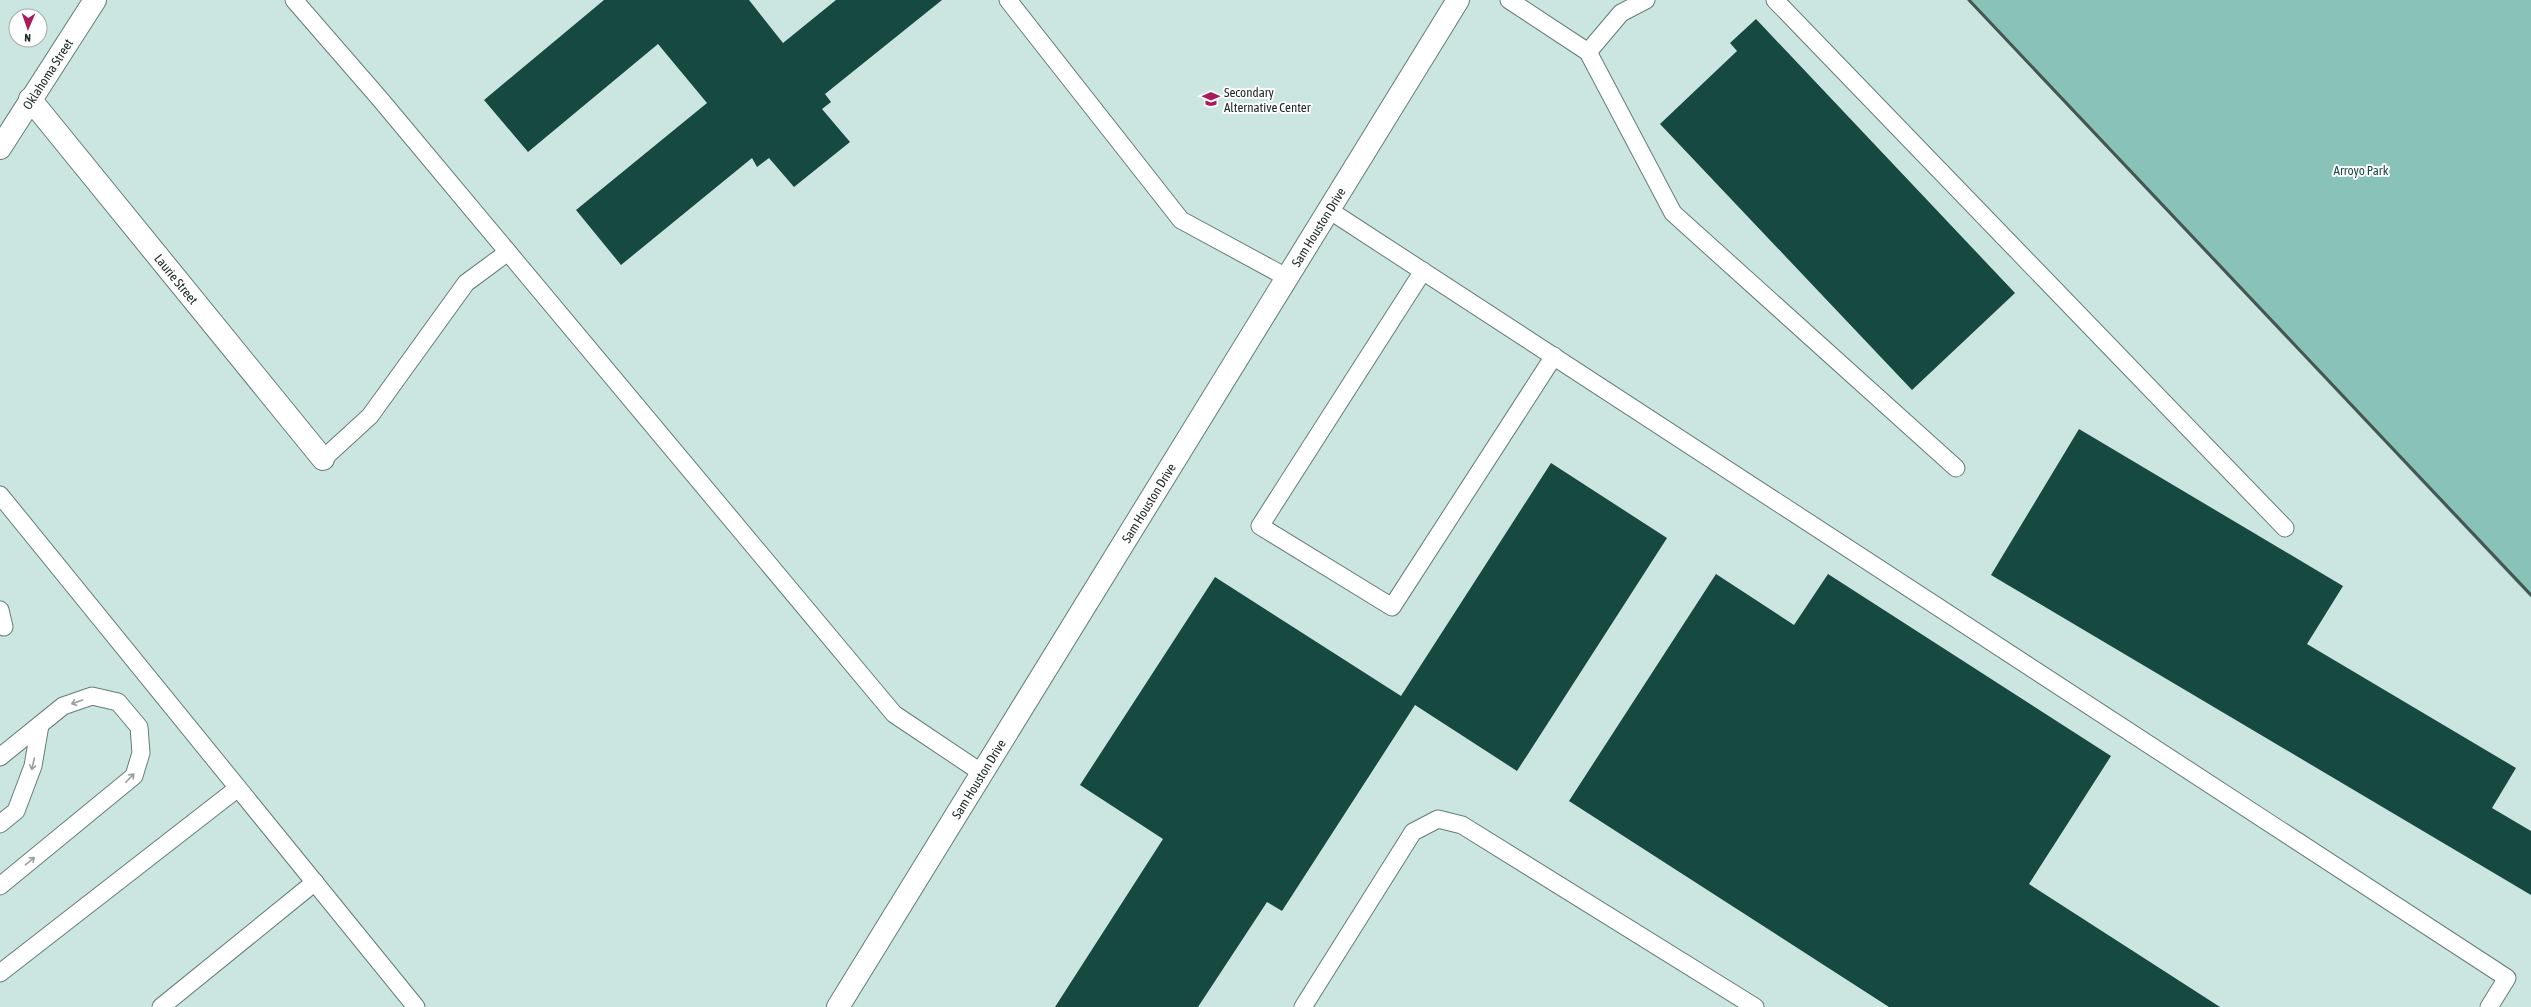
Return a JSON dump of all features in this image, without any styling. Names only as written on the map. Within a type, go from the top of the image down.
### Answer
[{"type":"street","name":"Oklahoma Street","points":[[0,148],[95,0]]},
{"type":"street","name":"Sam Houston Drive","points":[[838,1007],[1458,0]]},
{"type":"street","name":"Laurie Street","points":[[30,100],[323,459]]},
{"type":"lane","points":[[294,0],[508,252],[894,714],[982,773]]},
{"type":"lane","points":[[1008,0],[1181,220],[1288,278]]},
{"type":"lane","points":[[1509,0],[1588,52],[1673,213],[1956,468]]},
{"type":"lane","points":[[1588,52],[1621,13],[1646,0]]},
{"type":"lane","points":[[1775,0],[2285,528]]},
{"type":"lane","points":[[1329,210],[2508,978],[2489,1007]]},
{"type":"lane","points":[[323,459],[370,416],[466,283],[508,252]]},
{"type":"lane","points":[[1423,271],[1260,526],[1392,607],[1554,356]]},
{"type":"lane","points":[[0,496],[416,1007]]},
{"type":"lane","points":[[0,610],[4,627]]},
{"type":"lane","points":[[0,757],[64,706],[92,696],[118,702],[139,727],[142,753],[134,776],[0,886]]},
{"type":"lane","points":[[0,824],[16,811],[33,766],[40,725]]},
{"type":"lane","points":[[0,974],[238,788]]},
{"type":"lane","points":[[1303,1007],[1413,832],[1438,819],[1462,825],[1755,1007]]},
{"type":"lane","points":[[161,1007],[315,882]]},
{"type":"green space","name":"Arroyo Park","points":[[1967,0],[2531,0],[2531,598]]},
{"type":"building","points":[[604,0],[749,0],[783,43],[836,0],[942,0],[825,94],[831,102],[822,109],[850,142],[794,187],[769,158],[757,167],[752,158],[621,265],[576,210],[707,103],[658,44],[528,152],[484,100]]},
{"type":"building","points":[[1756,19],[2015,293],[1912,390],[1660,124],[1737,51],[1730,43]]},
{"type":"building","points":[[2079,429],[2343,586],[2307,644],[2516,768],[2492,808],[2531,831],[2531,895],[1991,575]]},
{"type":"building","points":[[1551,463],[1667,538],[1517,771],[1415,705],[1282,911],[1267,902],[1198,1007],[1055,1007],[1163,839],[1080,785],[1215,577],[1401,696]]},
{"type":"building","points":[[1716,574],[1794,625],[1828,574],[2111,756],[2029,884],[2220,1007],[1889,1007],[1569,801]]},
{"type":"railway","points":[[1969,0],[2531,595]]},
{"type":"place","name":"Secondary Alternative Center","points":[[1211,99]]}]
